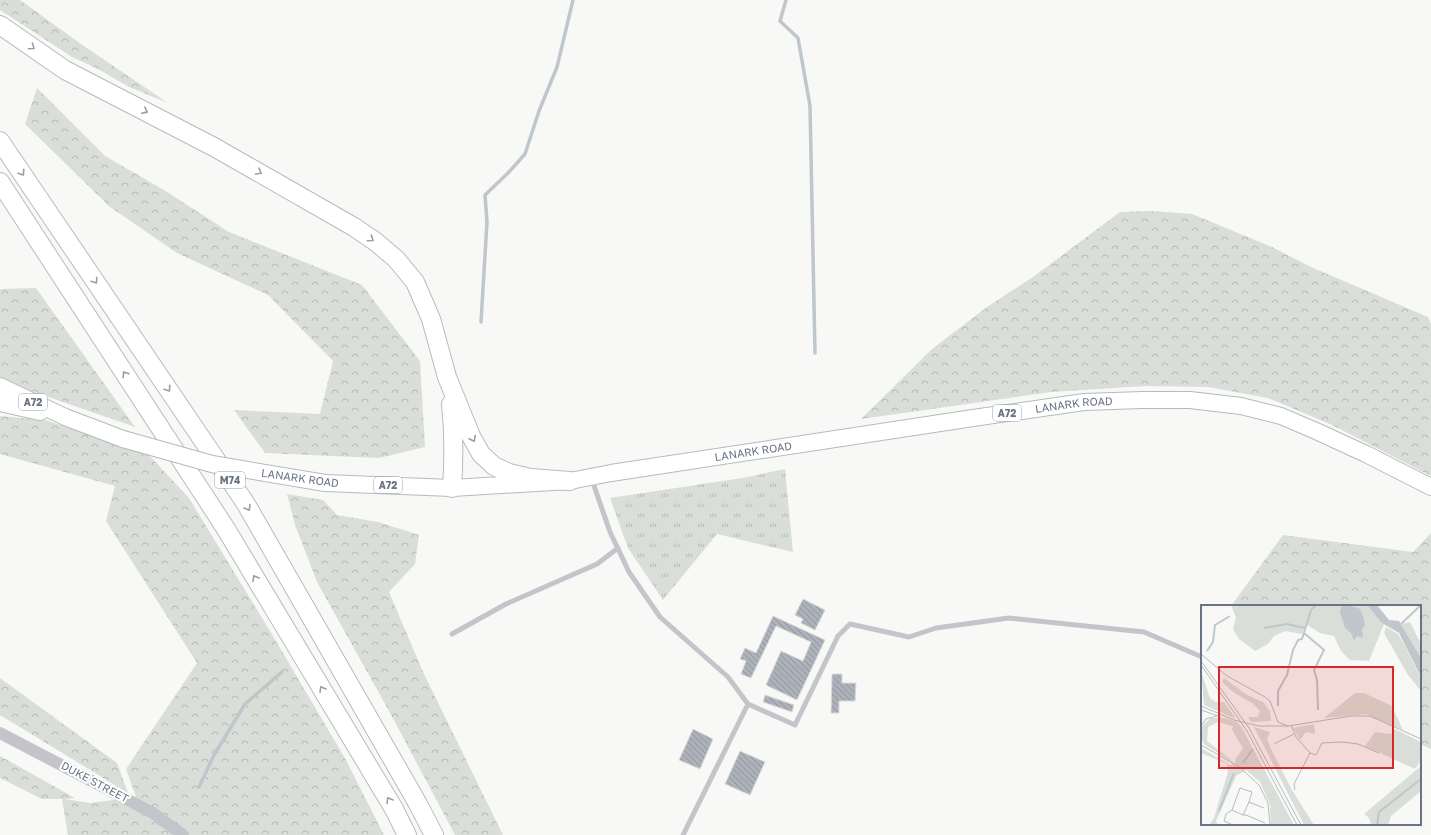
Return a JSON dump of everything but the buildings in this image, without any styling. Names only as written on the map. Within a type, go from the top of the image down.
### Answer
[{"type":"highway","points":[[0,25],[65,70],[214,147],[354,227],[376,242],[396,259],[415,282],[430,319],[447,377],[471,436],[481,454],[494,466],[509,473],[531,478],[570,482]]},
{"type":"highway","name":"M74","points":[[0,141],[246,504],[414,797],[434,835]]},
{"type":"highway","name":"M74","points":[[0,182],[226,529],[394,809],[407,835]]},
{"type":"highway","points":[[447,377],[454,427],[452,488]]},
{"type":"main road","name":"LANARK ROAD","points":[[0,386],[65,418],[123,439],[212,464],[325,483],[452,488],[570,482],[611,473],[1084,402],[1190,400],[1241,406],[1281,416],[1366,454],[1431,487]]},
{"type":"main road","name":"LANARK ROAD","points":[[0,404],[65,418]]},
{"type":"street","name":"DUKE STREET","points":[[1,733],[153,813],[183,835]]},
{"type":"lane","points":[[591,478],[610,532],[629,572],[660,617],[728,677],[748,704],[795,725],[838,636],[850,624],[910,637],[936,628],[1009,618],[1144,632],[1201,657]]},
{"type":"lane","points":[[452,634],[506,604],[597,564],[618,548]]},
{"type":"lane","points":[[682,835],[748,704]]},
{"type":"green space","points":[[0,0],[20,0],[81,44],[168,103],[129,87],[98,69],[72,57],[0,10]]},
{"type":"green space","points":[[37,88],[105,156],[164,190],[229,232],[362,285],[420,361],[425,447],[379,458],[265,453],[234,410],[320,414],[333,361],[268,295],[177,253],[110,207],[25,124]]},
{"type":"green space","points":[[1151,211],[1192,214],[1272,247],[1311,267],[1428,317],[1431,324],[1431,476],[1332,425],[1268,398],[1208,387],[1145,386],[1051,392],[861,419],[932,349],[987,307],[1033,277],[1120,212]]},
{"type":"green space","points":[[36,288],[135,427],[31,391],[0,377],[0,289]]},
{"type":"green space","points":[[0,416],[45,420],[148,454],[189,498],[346,760],[384,835],[68,835],[62,799],[42,799],[0,778],[0,756],[75,798],[65,799],[90,803],[136,797],[126,769],[197,663],[106,521],[115,486],[0,454]]},
{"type":"green space","points":[[785,469],[793,552],[717,534],[663,600],[628,548],[610,498],[742,478]]},
{"type":"green space","points":[[287,494],[323,500],[337,515],[378,522],[419,535],[415,564],[389,592],[424,674],[503,835],[455,835],[389,711],[317,582],[295,525]]},
{"type":"green space","points":[[1431,533],[1431,749],[1421,744],[1421,605],[1232,605],[1283,535],[1413,552]]},
{"type":"green space","points":[[0,678],[117,763],[128,793],[0,715]]},
{"type":"waterway","points":[[481,322],[487,222],[485,195],[525,154],[539,111],[557,67],[573,0]]},
{"type":"waterway","points":[[786,0],[780,21],[798,38],[810,106],[815,353]]},
{"type":"waterway","points":[[199,787],[214,755],[245,704],[282,672]]}]
